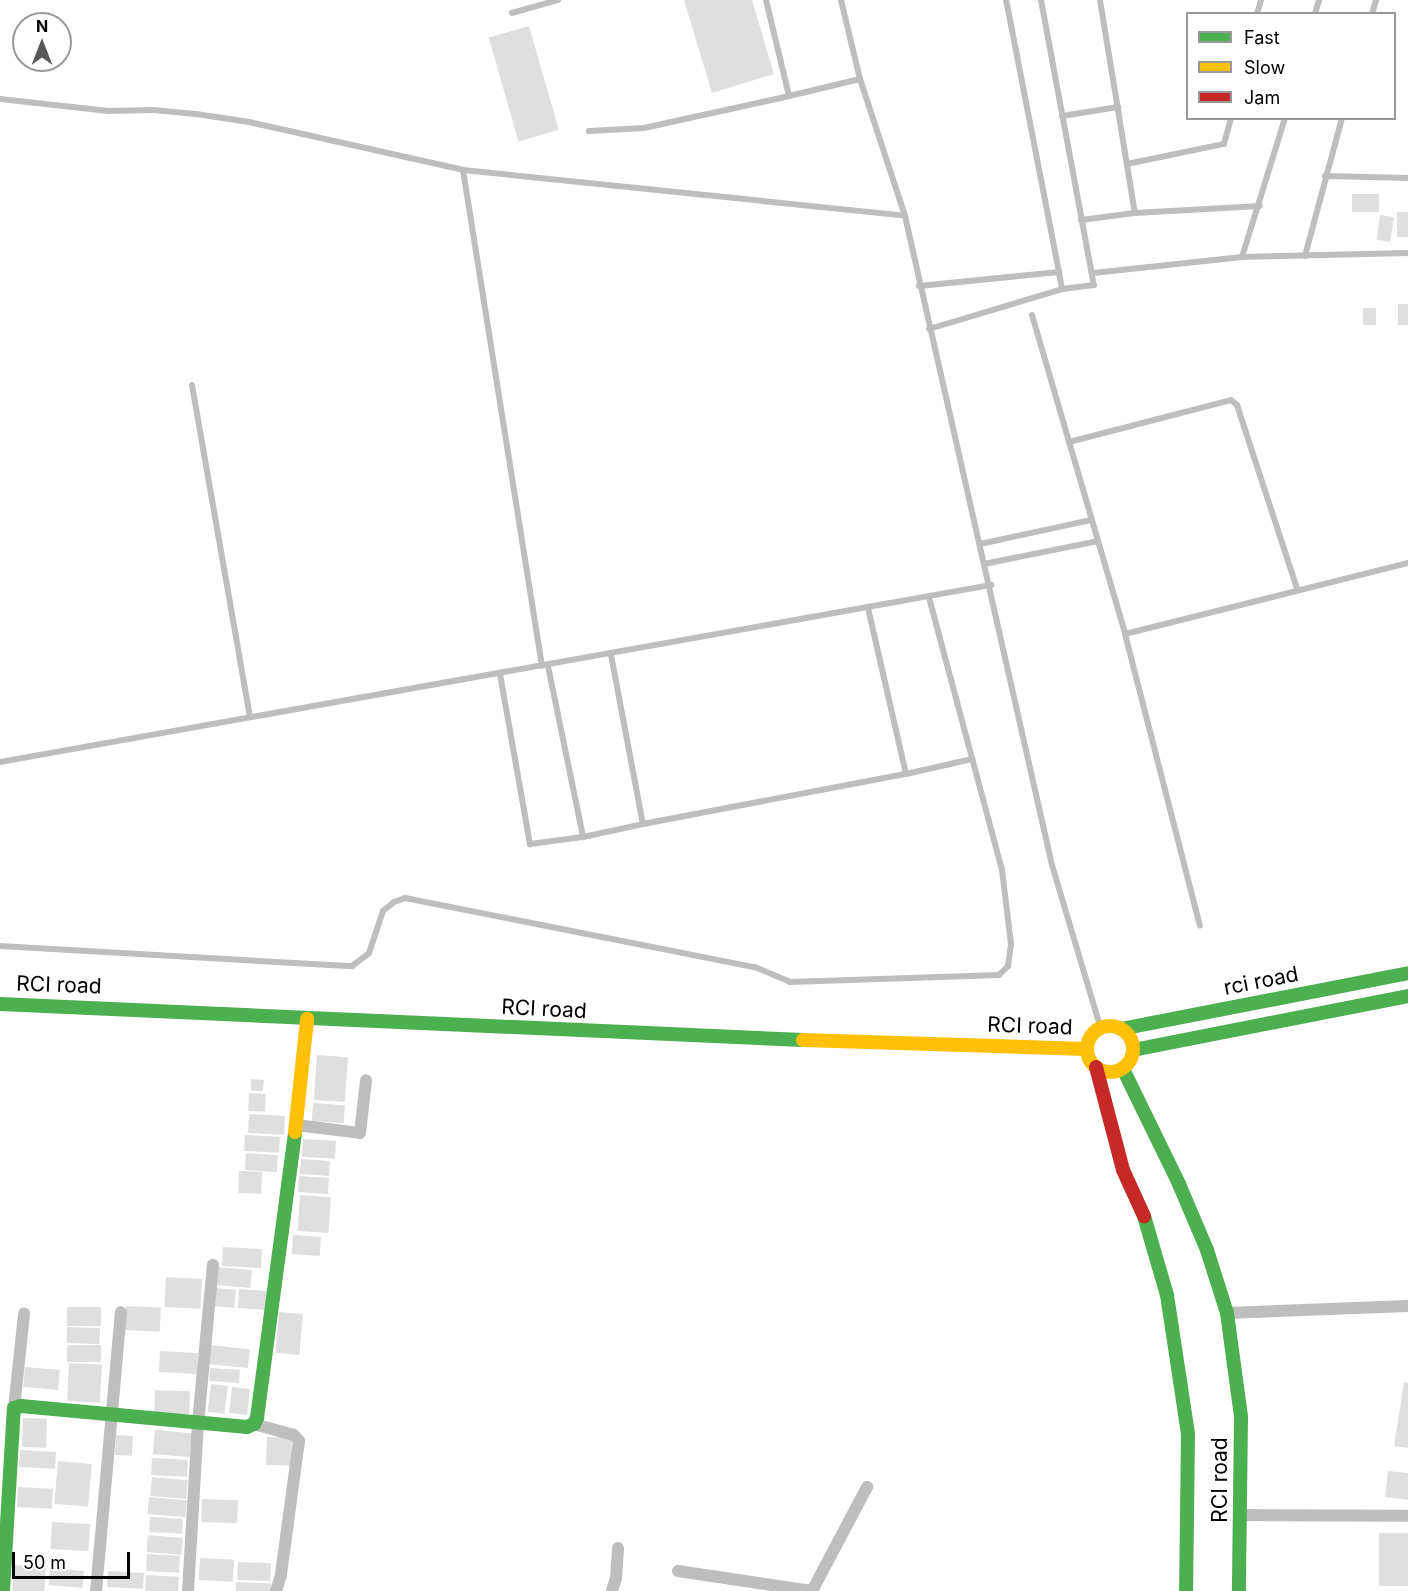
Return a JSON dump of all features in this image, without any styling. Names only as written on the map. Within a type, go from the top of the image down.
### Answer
[{"type":"street","name":"rci road","points":[[1122,1029],[1408,973]]},
{"type":"street","name":"RCI road","points":[[1133,1050],[1408,996]]},
{"type":"street","name":"RCI road","points":[[0,1004],[724,1038],[1087,1048]]},
{"type":"street","points":[[254,1424],[257,1418],[296,1125],[307,1019]]},
{"type":"street","points":[[1096,1067],[1108,1072],[1123,1069],[1128,1064],[1133,1050],[1132,1042],[1122,1029],[1108,1026],[1101,1029],[1090,1039],[1087,1048],[1090,1060],[1096,1067],[1124,1170],[1146,1220],[1167,1295],[1179,1362],[1188,1434],[1186,1591]]},
{"type":"street","name":"RCI road","points":[[1123,1069],[1179,1184],[1207,1250],[1227,1314],[1241,1417],[1239,1591]]},
{"type":"street","points":[[296,1125],[360,1133],[366,1080]]},
{"type":"street","points":[[188,1591],[198,1423],[213,1266]]},
{"type":"street","points":[[1227,1314],[1408,1306]]},
{"type":"street","points":[[96,1591],[121,1312]]},
{"type":"street","points":[[3,1591],[14,1408],[24,1314]]},
{"type":"street","points":[[14,1408],[21,1406],[247,1427],[254,1424],[294,1435],[299,1441],[281,1575],[276,1591]]},
{"type":"street","points":[[678,1571],[812,1591],[867,1487]]},
{"type":"street","points":[[1241,1515],[1408,1516]]},
{"type":"street","points":[[612,1591],[616,1578],[618,1548]]},
{"type":"lane","points":[[513,13],[558,0]]},
{"type":"lane","points":[[766,0],[789,96]]},
{"type":"lane","points":[[842,0],[860,79],[905,216],[919,286],[984,564],[991,585],[1052,865],[1101,1029]]},
{"type":"lane","points":[[1005,0],[1062,290]]},
{"type":"lane","points":[[930,329],[1062,290],[1094,285],[1041,0]]},
{"type":"lane","points":[[1100,0],[1135,213]]},
{"type":"lane","points":[[589,131],[644,128],[860,79]]},
{"type":"lane","points":[[0,99],[108,111],[164,111],[249,122],[463,170],[905,216]]},
{"type":"lane","points":[[1062,116],[1118,107]]},
{"type":"lane","points":[[1127,164],[1224,144],[1230,120]]},
{"type":"lane","points":[[1242,257],[1260,206],[1284,120]]},
{"type":"lane","points":[[1305,256],[1341,120]]},
{"type":"lane","points":[[463,170],[545,666],[583,837]]},
{"type":"lane","points":[[1325,176],[1408,178]]},
{"type":"lane","points":[[1081,220],[1135,213],[1260,206]]},
{"type":"lane","points":[[1092,273],[1242,257],[1408,253]]},
{"type":"lane","points":[[919,286],[1059,272]]},
{"type":"lane","points":[[1032,315],[1125,634],[1200,926]]},
{"type":"lane","points":[[192,386],[250,717]]},
{"type":"lane","points":[[1069,442],[1231,400],[1237,405],[1297,589]]},
{"type":"lane","points":[[980,544],[1092,520]]},
{"type":"lane","points":[[984,564],[1098,541]]},
{"type":"lane","points":[[1125,634],[1408,563]]},
{"type":"lane","points":[[0,762],[611,655],[991,585]]},
{"type":"lane","points":[[0,946],[352,966],[369,953],[383,911],[394,902],[405,898],[755,967],[790,982],[999,975],[1008,966],[1011,944],[1002,870],[929,597]]},
{"type":"lane","points":[[867,608],[906,774]]},
{"type":"lane","points":[[611,655],[642,824]]},
{"type":"lane","points":[[500,674],[527,840],[534,846],[906,774],[972,759]]},
{"type":"building","points":[[684,0],[752,0],[774,74],[712,93]]},
{"type":"building","points":[[529,26],[559,130],[518,141],[489,38]]},
{"type":"building","points":[[1352,194],[1379,194],[1379,212],[1352,212]]},
{"type":"building","points":[[1397,212],[1408,212],[1408,237],[1397,237]]},
{"type":"building","points":[[1380,215],[1394,217],[1390,242],[1377,240]]},
{"type":"building","points":[[1398,304],[1408,304],[1408,325],[1398,325]]},
{"type":"building","points":[[1363,308],[1376,308],[1376,325],[1363,325]]},
{"type":"building","points":[[317,1055],[348,1057],[345,1102],[314,1100]]},
{"type":"building","points":[[251,1079],[264,1080],[263,1091],[251,1091]]},
{"type":"building","points":[[249,1093],[266,1094],[265,1112],[248,1111]]},
{"type":"building","points":[[313,1103],[345,1105],[344,1123],[312,1121]]},
{"type":"building","points":[[249,1114],[285,1116],[284,1135],[248,1133]]},
{"type":"building","points":[[245,1135],[280,1137],[279,1153],[244,1151]]},
{"type":"building","points":[[303,1139],[336,1141],[335,1159],[302,1157]]},
{"type":"building","points":[[246,1153],[278,1155],[277,1172],[245,1170]]},
{"type":"building","points":[[301,1159],[330,1161],[329,1176],[300,1174]]},
{"type":"building","points":[[239,1171],[262,1172],[261,1194],[238,1193]]},
{"type":"building","points":[[299,1176],[329,1178],[328,1194],[298,1192]]},
{"type":"building","points":[[300,1195],[331,1197],[328,1233],[297,1231]]},
{"type":"building","points":[[293,1235],[321,1237],[320,1256],[292,1254]]},
{"type":"building","points":[[223,1247],[262,1249],[261,1268],[222,1266]]},
{"type":"building","points":[[217,1267],[252,1270],[250,1288],[215,1285]]},
{"type":"building","points":[[166,1277],[202,1279],[200,1309],[164,1307]]},
{"type":"building","points":[[215,1288],[236,1290],[234,1308],[213,1306]]},
{"type":"building","points":[[239,1289],[267,1291],[266,1310],[238,1308]]},
{"type":"building","points":[[126,1306],[161,1308],[160,1332],[125,1330]]},
{"type":"building","points":[[67,1307],[101,1307],[101,1326],[67,1326]]},
{"type":"building","points":[[279,1312],[303,1314],[299,1355],[275,1353]]},
{"type":"building","points":[[67,1327],[100,1328],[99,1344],[66,1343]]},
{"type":"building","points":[[67,1345],[101,1345],[101,1362],[67,1362]]},
{"type":"building","points":[[210,1345],[250,1349],[248,1368],[208,1364]]},
{"type":"building","points":[[160,1351],[198,1353],[197,1374],[159,1372]]},
{"type":"building","points":[[69,1363],[102,1365],[100,1403],[67,1401]]},
{"type":"building","points":[[25,1367],[60,1370],[58,1390],[23,1387]]},
{"type":"building","points":[[210,1368],[240,1370],[239,1383],[209,1381]]},
{"type":"building","points":[[1404,1382],[1408,1383],[1408,1448],[1394,1446]]},
{"type":"building","points":[[211,1384],[228,1386],[224,1414],[208,1412]]},
{"type":"building","points":[[232,1387],[250,1389],[247,1415],[229,1413]]},
{"type":"building","points":[[155,1390],[190,1391],[189,1414],[154,1413]]},
{"type":"building","points":[[23,1418],[47,1419],[46,1448],[22,1447]]},
{"type":"building","points":[[155,1430],[192,1433],[190,1457],[153,1454]]},
{"type":"building","points":[[116,1435],[133,1436],[132,1456],[115,1455]]},
{"type":"building","points":[[267,1437],[292,1438],[291,1466],[266,1465]]},
{"type":"building","points":[[20,1450],[56,1452],[55,1469],[19,1467]]},
{"type":"building","points":[[152,1458],[188,1460],[187,1477],[151,1475]]},
{"type":"building","points":[[58,1461],[92,1464],[88,1507],[54,1504]]},
{"type":"building","points":[[1388,1471],[1408,1473],[1408,1500],[1385,1497]]},
{"type":"building","points":[[152,1477],[188,1480],[186,1499],[150,1496]]},
{"type":"building","points":[[18,1487],[53,1489],[52,1509],[17,1507]]},
{"type":"building","points":[[149,1497],[187,1500],[185,1517],[148,1514]]},
{"type":"building","points":[[202,1499],[238,1500],[237,1523],[201,1522]]},
{"type":"building","points":[[150,1517],[183,1519],[182,1534],[149,1532]]},
{"type":"building","points":[[52,1522],[90,1524],[89,1551],[51,1549]]},
{"type":"building","points":[[1379,1533],[1408,1533],[1408,1586],[1379,1586]]},
{"type":"building","points":[[148,1535],[183,1538],[181,1555],[147,1552]]},
{"type":"building","points":[[147,1554],[180,1556],[179,1573],[146,1571]]},
{"type":"building","points":[[200,1558],[234,1560],[233,1582],[199,1580]]},
{"type":"building","points":[[238,1562],[271,1563],[270,1581],[237,1580]]},
{"type":"building","points":[[14,1565],[46,1567],[44,1591],[12,1591]]},
{"type":"building","points":[[50,1568],[84,1571],[82,1588],[49,1585]]},
{"type":"building","points":[[108,1571],[144,1573],[143,1589],[107,1587]]},
{"type":"building","points":[[146,1575],[179,1577],[178,1591],[145,1591]]},
{"type":"building","points":[[236,1582],[271,1583],[271,1591],[236,1591]]},
{"type":"traffic: fast","points":[[1121,1029],[1408,973]]},
{"type":"traffic: fast","points":[[1133,1050],[1408,996]]},
{"type":"traffic: fast","points":[[0,1004],[803,1040]]},
{"type":"traffic: fast","points":[[1123,1069],[1179,1184],[1207,1250],[1227,1313],[1241,1417],[1239,1591]]},
{"type":"traffic: fast","points":[[3,1591],[14,1408],[21,1406],[247,1427],[254,1424],[257,1418],[295,1132]]},
{"type":"traffic: fast","points":[[1144,1216],[1167,1295],[1188,1434],[1186,1591]]},
{"type":"traffic: slow","points":[[295,1132],[307,1019]]},
{"type":"traffic: slow","points":[[1110,1026],[1126,1033],[1133,1049],[1126,1065],[1110,1072],[1094,1065],[1087,1049],[1094,1033],[1110,1026]]},
{"type":"traffic: slow","points":[[803,1040],[1087,1049]]},
{"type":"traffic: jam","points":[[1096,1067],[1123,1170],[1144,1216]]}]
